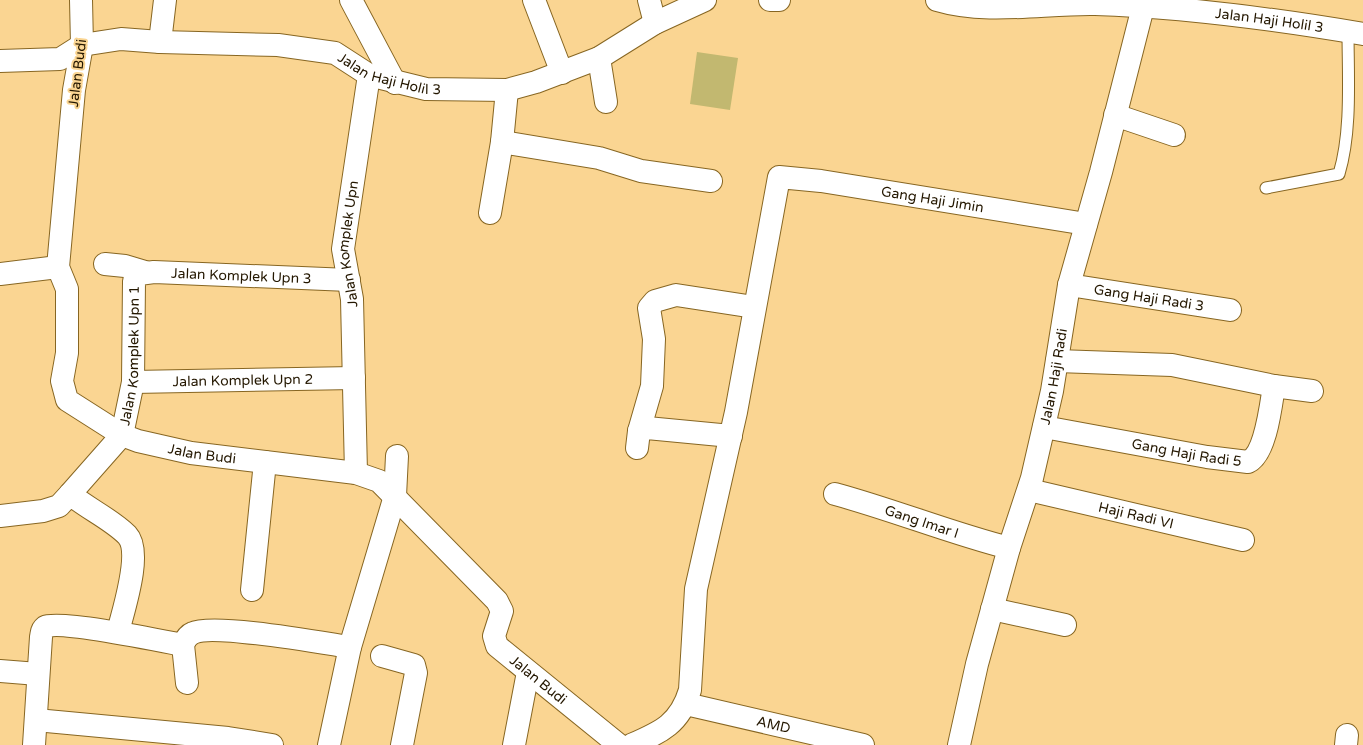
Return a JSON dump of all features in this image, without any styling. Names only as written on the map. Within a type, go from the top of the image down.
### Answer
[{"type":"street","name":"Jalan Budi","points":[[81,0],[82,45],[74,90],[58,267],[67,289],[67,353],[62,381],[63,392],[67,400],[75,407],[122,435],[138,441],[173,450],[356,473],[380,481],[500,605],[502,617],[494,641],[502,650],[619,745]]},
{"type":"street","points":[[160,42],[165,0]]},
{"type":"street","points":[[350,0],[395,82]]},
{"type":"street","points":[[534,0],[562,73]]},
{"type":"street","points":[[649,0],[655,22]]},
{"type":"street","name":"Jalan Haji Holil 3","points":[[0,61],[60,59],[82,45],[121,39],[303,47],[336,53],[369,75],[426,89],[507,90],[562,73],[599,58],[655,22],[705,0]]},
{"type":"street","points":[[770,0],[779,0]]},
{"type":"street","name":"Jalan Haji Holil 3","points":[[937,0],[952,4],[990,7],[1095,4],[1143,7],[1223,7],[1356,32]]},
{"type":"street","name":"Jalan Haji Radi","points":[[958,745],[977,664],[1009,548],[1029,490],[1044,427],[1069,285],[1143,7]]},
{"type":"street","points":[[599,58],[606,102]]},
{"type":"street","name":"Jalan Komplek Upn","points":[[356,473],[349,280],[343,260],[343,249],[369,75]]},
{"type":"street","points":[[490,213],[502,142],[507,90]]},
{"type":"street","points":[[1115,115],[1174,135]]},
{"type":"street","points":[[502,142],[599,158],[641,171],[711,181]]},
{"type":"street","name":"Gang Haji Jimin","points":[[754,307],[778,177],[830,182],[1086,224]]},
{"type":"street","name":"Jalan Komplek Upn 3","points":[[106,264],[125,266],[140,275],[349,280]]},
{"type":"street","points":[[0,274],[58,267]]},
{"type":"street","name":"Jalan Komplek Upn 1","points":[[122,435],[132,382],[140,275]]},
{"type":"street","name":"Gang Haji Radi 3","points":[[1069,285],[1230,310]]},
{"type":"street","points":[[631,745],[663,731],[677,718],[686,704],[690,690],[696,589],[731,436],[754,307],[676,295],[655,301],[649,308],[654,339],[652,386],[638,440],[647,428],[731,436]]},
{"type":"street","points":[[1056,362],[1172,365],[1274,386],[1312,391]]},
{"type":"street","name":"Jalan Komplek Upn 2","points":[[132,382],[354,378]]},
{"type":"street","name":"Gang Haji Radi 5","points":[[1044,427],[1207,457],[1248,462],[1257,454],[1266,429],[1274,386]]},
{"type":"street","points":[[0,516],[43,511],[59,506],[122,435]]},
{"type":"street","points":[[328,745],[350,647],[395,496],[397,456]]},
{"type":"street","points":[[252,590],[265,462]]},
{"type":"street","name":"Haji Radi VI","points":[[1029,490],[1243,540]]},
{"type":"street","points":[[70,494],[128,536],[133,548],[133,567],[118,632]]},
{"type":"street","name":"Gang Imar I","points":[[835,494],[897,511],[960,536],[1009,548]]},
{"type":"street","points":[[992,610],[1065,625]]},
{"type":"street","points":[[34,745],[42,630],[46,627],[64,626],[118,632],[183,645]]},
{"type":"street","points":[[187,683],[183,645],[192,633],[200,631],[236,631],[350,647]]},
{"type":"street","points":[[382,656],[414,665],[416,673],[402,745]]},
{"type":"street","points":[[0,671],[38,674]]},
{"type":"street","points":[[514,745],[528,672]]},
{"type":"street","name":"AMD","points":[[686,704],[862,745]]},
{"type":"street","points":[[36,720],[228,738],[272,745]]},
{"type":"lane","points":[[1266,188],[1340,174],[1343,163],[1356,32]]},
{"type":"building","points":[[697,52],[738,58],[730,110],[690,104]]}]
